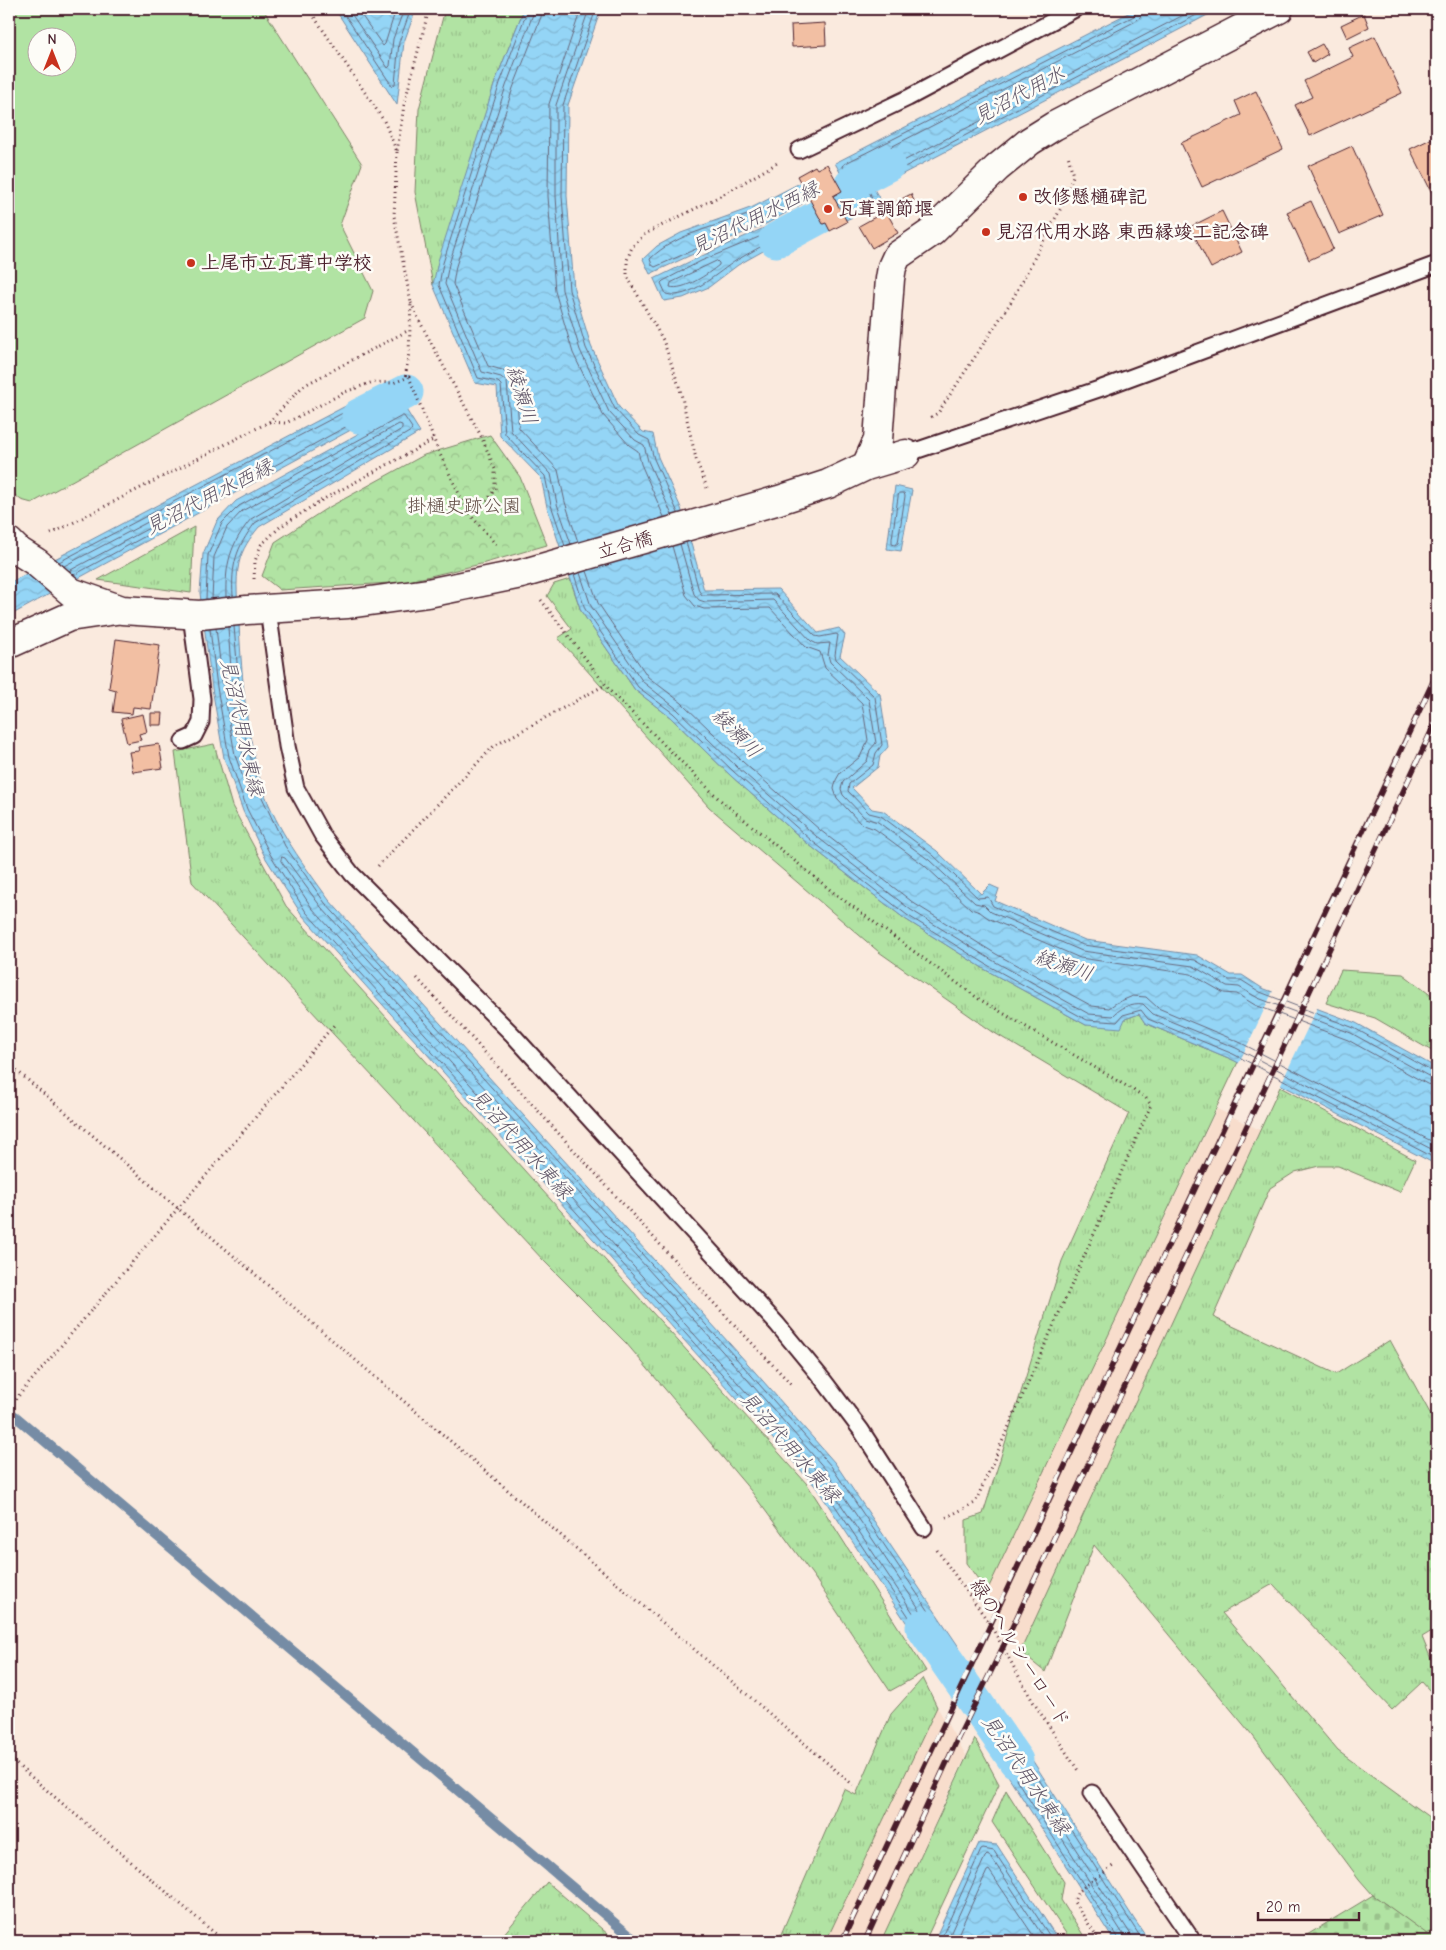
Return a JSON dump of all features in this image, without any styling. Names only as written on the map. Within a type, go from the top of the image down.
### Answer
[{"type":"street","points":[[885,460],[878,440],[890,279],[892,267],[897,256],[932,232],[997,168],[1054,126],[1279,9]]},
{"type":"street","name":"立合橋","points":[[122,610],[196,615],[348,604],[401,596],[531,571],[779,500],[828,484],[885,460]]},
{"type":"street","points":[[21,551],[71,592],[122,610]]},
{"type":"street","points":[[9,644],[69,618],[122,610]]},
{"type":"lane","points":[[799,150],[908,98],[1075,9]]},
{"type":"lane","points":[[885,460],[1102,388],[1437,264]]},
{"type":"lane","points":[[258,610],[296,788],[322,835],[352,874],[512,1034],[777,1324],[861,1430],[924,1528]]},
{"type":"lane","points":[[183,741],[194,736],[201,722],[202,699],[196,615]]},
{"type":"lane","points":[[1092,1793],[1193,1941]]},
{"type":"path","points":[[309,9],[384,121],[397,152]]},
{"type":"path","points":[[430,9],[404,105],[397,152],[394,216],[411,303],[482,436],[495,469],[495,489],[486,501],[468,512]]},
{"type":"path","points":[[925,421],[938,413],[1011,302],[1062,206],[1073,176],[1066,148]]},
{"type":"path","points":[[705,482],[696,459],[680,389],[663,340],[627,276],[627,260],[632,247],[646,234],[724,194],[799,150]]},
{"type":"path","points":[[404,379],[409,353],[411,303]]},
{"type":"path","points":[[56,531],[268,422],[303,386],[409,330]]},
{"type":"path","points":[[268,422],[286,423],[345,392],[372,382],[387,381],[393,383],[409,378],[468,512],[531,571]]},
{"type":"path","points":[[258,610],[253,584],[255,561],[261,545],[280,527],[322,500],[435,440]]},
{"type":"path","points":[[560,624],[605,684],[719,799],[834,893],[979,999],[1145,1097],[1151,1105],[975,1503],[924,1528]]},
{"type":"path","points":[[362,883],[494,746],[605,684]]},
{"type":"path","points":[[9,1407],[334,1025]]},
{"type":"path","points":[[9,1064],[853,1785]]},
{"type":"path","name":"緑のヘルシーロード","points":[[924,1528],[939,1553],[990,1624],[1032,1700],[1092,1793]]},
{"type":"path","points":[[9,1758],[224,1941]]},
{"type":"path","points":[[1100,1941],[1074,1902],[1078,1891],[1107,1870]]},
{"type":"shaded area","points":[[1217,1109],[1260,1130],[1020,1652],[985,1595]]},
{"type":"shaded area","points":[[937,1707],[966,1755],[881,1941],[826,1941]]},
{"type":"green space","name":"上尾市立瓦葺中学校","points":[[9,9],[263,9],[362,164],[340,225],[373,291],[365,318],[32,503],[21,500],[9,490]]},
{"type":"green space","points":[[445,9],[524,9],[495,82],[433,285],[415,192],[419,109]]},
{"type":"green space","name":"掛樋史跡公園","points":[[490,435],[520,477],[547,545],[485,563],[405,582],[280,590],[262,576],[275,542],[324,510],[424,455]]},
{"type":"green space","points":[[194,527],[191,593],[98,580]]},
{"type":"green space","points":[[570,579],[581,611],[635,690],[670,717],[731,776],[808,844],[905,919],[986,970],[1086,1025],[1125,1019],[1139,1014],[1145,1023],[1238,1062],[987,1591],[966,1563],[966,1520],[983,1514],[1062,1261],[1129,1113],[993,1032],[879,952],[709,807],[558,638],[572,629],[547,596],[554,584]]},
{"type":"green space","points":[[214,744],[232,806],[286,906],[807,1484],[926,1671],[890,1691],[814,1577],[751,1491],[626,1343],[544,1261],[192,882],[175,752]]},
{"type":"green space","points":[[1341,970],[1403,974],[1437,1000],[1437,1054],[1375,1018],[1326,1003]]},
{"type":"green space","points":[[1280,1087],[1415,1160],[1400,1192],[1338,1166],[1319,1166],[1295,1172],[1270,1188],[1213,1317],[1336,1374],[1390,1340],[1437,1426],[1437,1628],[1422,1637],[1433,1664],[1437,1662],[1437,1699],[1422,1682],[1392,1710],[1273,1584],[1222,1613],[1338,1751],[1437,1823],[1437,1927],[1427,1935],[1373,1895],[1359,1879],[1253,1736],[1094,1545],[1045,1672],[1020,1652]]},
{"type":"green space","points":[[923,1678],[937,1707],[826,1941],[778,1941],[844,1789],[856,1795],[891,1714]]},
{"type":"green space","points":[[975,1739],[999,1784],[925,1941],[881,1941]]},
{"type":"green space","points":[[1006,1790],[1064,1882],[1061,1900],[1087,1941],[1071,1941],[992,1822]]},
{"type":"green space","points":[[547,1882],[616,1941],[498,1941]]},
{"type":"green space","points":[[1373,1895],[1427,1934],[1437,1927],[1437,1941],[1297,1941]]},
{"type":"water","points":[[335,9],[416,9],[404,42],[397,105]]},
{"type":"water","name":"綾瀬川","points":[[524,9],[601,9],[568,105],[567,196],[574,289],[591,346],[619,407],[643,432],[653,434],[658,457],[681,508],[704,590],[778,589],[818,633],[839,628],[845,635],[840,656],[880,694],[888,747],[880,756],[878,767],[852,788],[872,809],[883,811],[937,851],[981,894],[990,885],[999,889],[995,901],[1085,940],[1197,955],[1231,975],[1242,975],[1262,988],[1356,1023],[1437,1068],[1437,1165],[1231,1059],[1145,1023],[1139,1014],[1125,1019],[1121,1028],[1086,1025],[986,970],[905,919],[808,844],[731,776],[670,717],[635,690],[581,611],[547,507],[541,478],[500,436],[497,387],[475,383],[433,285],[438,261],[495,82]]},
{"type":"water","name":"見沼代用水","points":[[1136,9],[1219,9],[874,189],[882,203],[846,220],[836,198],[850,191],[835,163]]},
{"type":"water","points":[[800,183],[810,199],[768,223],[650,274],[643,259],[657,246],[681,233],[753,207]]},
{"type":"water","points":[[812,206],[819,220],[738,265],[709,287],[683,298],[664,301],[654,279]]},
{"type":"water","points":[[378,389],[398,389],[404,401],[9,616],[9,583]]},
{"type":"water","points":[[405,408],[420,432],[259,527],[252,535],[240,558],[237,593],[246,707],[252,748],[269,804],[283,833],[329,900],[835,1463],[959,1647],[944,1679],[816,1487],[302,915],[265,857],[243,811],[224,758],[212,688],[200,593],[203,554],[217,521],[236,501]]},
{"type":"water","points":[[895,486],[912,490],[901,551],[887,549]]},
{"type":"water","points":[[997,1705],[1149,1941],[1114,1941],[982,1735]]},
{"type":"water","points":[[979,1843],[997,1845],[1059,1941],[934,1941]]},
{"type":"pier","points":[[1274,989],[1318,1006],[1280,1086],[1238,1065]]},
{"type":"building","points":[[1364,14],[1369,27],[1347,38],[1341,25]]},
{"type":"building","points":[[825,23],[826,45],[792,47],[791,25]]},
{"type":"building","points":[[1375,36],[1402,93],[1310,136],[1295,105],[1312,97],[1304,81],[1353,57],[1349,48]]},
{"type":"building","points":[[1322,44],[1328,54],[1313,63],[1307,52]]},
{"type":"building","points":[[1256,91],[1283,149],[1202,187],[1181,143],[1241,115],[1235,101]]},
{"type":"building","points":[[1437,136],[1437,195],[1434,197],[1410,149]]},
{"type":"building","points":[[1352,146],[1383,215],[1339,234],[1308,166]]},
{"type":"building","name":"瓦葺調節堰","points":[[827,164],[842,191],[833,196],[847,222],[830,231],[826,223],[823,224],[797,176],[815,166],[817,169]]},
{"type":"building","points":[[911,194],[914,201],[897,210],[894,203]]},
{"type":"building","points":[[1311,201],[1333,249],[1309,260],[1287,212]]},
{"type":"building","points":[[886,211],[898,233],[872,248],[859,226]]},
{"type":"building","points":[[1222,211],[1242,252],[1211,268],[1190,227]]},
{"type":"building","points":[[116,639],[160,645],[151,709],[133,707],[132,714],[113,712],[116,690],[109,688]]},
{"type":"building","points":[[151,713],[163,713],[162,725],[151,725]]},
{"type":"building","points":[[143,714],[147,732],[139,734],[141,740],[127,743],[121,719]]},
{"type":"building","points":[[159,744],[163,768],[133,772],[129,752],[139,751],[138,747]]},
{"type":"waterway","name":"見沼代用水東縁","points":[[776,240],[830,211],[855,181],[888,164]]},
{"type":"waterway","name":"見沼代用水西縁","points":[[359,416],[406,392]]},
{"type":"waterway","points":[[15,1416],[636,1941]]},
{"type":"waterway","name":"見沼代用水東縁","points":[[923,1627],[1016,1761]]},
{"type":"railway","points":[[842,1941],[1437,673]]},
{"type":"railway","points":[[865,1941],[957,1740],[1003,1647],[1437,719]]},
{"type":"place","name":"改修懸樋碑記","points":[[1023,197]]},
{"type":"place","name":"瓦葺調節堰","points":[[828,209]]},
{"type":"place","name":"見沼代用水路 東西縁竣工記念碑","points":[[986,232]]},
{"type":"place","name":"上尾市立瓦葺中学校","points":[[191,263]]}]
